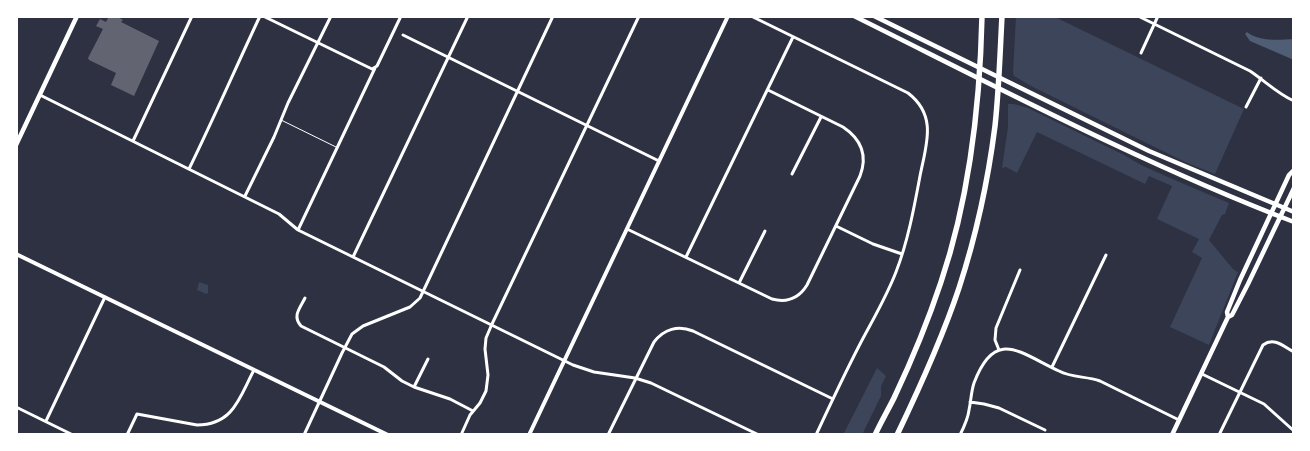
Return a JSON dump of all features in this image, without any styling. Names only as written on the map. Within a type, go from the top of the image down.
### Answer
[{"type":"highway","points":[[874,435],[894,398],[924,330],[942,280],[956,230],[967,179],[975,127],[980,74],[982,16]]},
{"type":"highway","points":[[897,435],[942,336],[965,271],[978,220],[995,125],[1002,16]]},
{"type":"main road","points":[[16,145],[77,16]]},
{"type":"main road","points":[[854,16],[1148,160],[1294,222]]},
{"type":"main road","points":[[874,16],[1166,159],[1294,212]]},
{"type":"main road","points":[[1228,317],[1227,312],[1240,280],[1294,170]]},
{"type":"main road","points":[[1172,435],[1228,317],[1232,315],[1248,284],[1294,188]]},
{"type":"street","points":[[133,141],[192,16]]},
{"type":"street","points":[[189,169],[261,16],[370,69],[375,68]]},
{"type":"street","points":[[245,196],[331,16]]},
{"type":"street","points":[[298,230],[401,16]]},
{"type":"street","points":[[353,257],[468,16]]},
{"type":"street","points":[[304,435],[355,331],[410,307],[417,301],[423,291],[554,16]]},
{"type":"street","points":[[461,435],[487,389],[488,375],[484,349],[486,338],[639,16]]},
{"type":"street","points":[[529,435],[728,16]]},
{"type":"street","points":[[751,16],[908,93],[919,103],[928,127],[916,201],[902,254],[885,298],[816,435]]},
{"type":"street","points":[[1138,16],[1250,71],[1282,95],[1294,101]]},
{"type":"street","points":[[1141,53],[1158,16]]},
{"type":"street","points":[[403,35],[659,161]]},
{"type":"street","points":[[686,257],[793,37]]},
{"type":"street","points":[[1246,107],[1261,78]]},
{"type":"street","points":[[627,229],[772,299],[781,301],[792,299],[800,294],[805,288],[862,172],[863,160],[860,146],[850,132],[768,90]]},
{"type":"street","points":[[40,95],[245,196],[278,214],[298,230],[564,361],[594,372],[635,378],[660,386],[759,435]]},
{"type":"street","points":[[792,174],[821,116]]},
{"type":"street","points":[[836,226],[873,244],[902,254]]},
{"type":"street","points":[[740,283],[764,231]]},
{"type":"street","points":[[16,254],[388,435]]},
{"type":"street","points":[[1052,367],[1106,256]]},
{"type":"street","points":[[998,350],[996,328],[1020,270]]},
{"type":"street","points":[[46,422],[104,297]]},
{"type":"street","points":[[305,298],[296,318],[298,324],[302,327],[384,367],[402,381],[414,387],[450,399],[473,411]]},
{"type":"street","points":[[609,434],[655,340],[664,332],[676,328],[693,330],[833,399]]},
{"type":"street","points":[[1219,435],[1261,347],[1267,342],[1274,342],[1294,352]]},
{"type":"street","points":[[960,435],[967,418],[974,383],[984,362],[998,350],[1007,349],[1019,351],[1065,374],[1100,381],[1180,420]]},
{"type":"street","points":[[414,387],[428,359]]},
{"type":"street","points":[[127,435],[137,414],[198,425],[204,425],[223,418],[232,411],[254,370]]},
{"type":"street","points":[[1202,374],[1264,404],[1294,431]]},
{"type":"street","points":[[970,402],[999,408],[1045,430]]},
{"type":"street","points":[[16,407],[73,435]]},
{"type":"lane","points":[[280,120],[337,147]]},
{"type":"shaded area","points":[[1016,16],[1053,16],[1244,109],[1215,174],[1185,162],[1014,76]]},
{"type":"shaded area","points":[[1247,32],[1264,39],[1294,39],[1294,60],[1250,41],[1245,34]]},
{"type":"shaded area","points":[[1008,104],[1028,108],[1141,165],[1229,203],[1225,214],[1222,215],[1209,240],[1233,269],[1238,272],[1209,345],[1170,327],[1202,258],[1192,252],[1199,239],[1157,219],[1172,186],[1149,176],[1145,184],[1037,132],[1017,173],[1006,167],[1002,168],[1008,127]]},
{"type":"shaded area","points":[[199,282],[208,285],[208,293],[197,290]]},
{"type":"shaded area","points":[[877,368],[886,376],[881,386],[881,396],[862,435],[843,435]]},
{"type":"building","points":[[109,16],[116,16],[123,20],[121,22],[159,41],[134,96],[111,85],[116,73],[88,58],[103,29],[96,26],[100,19],[106,22]]}]
